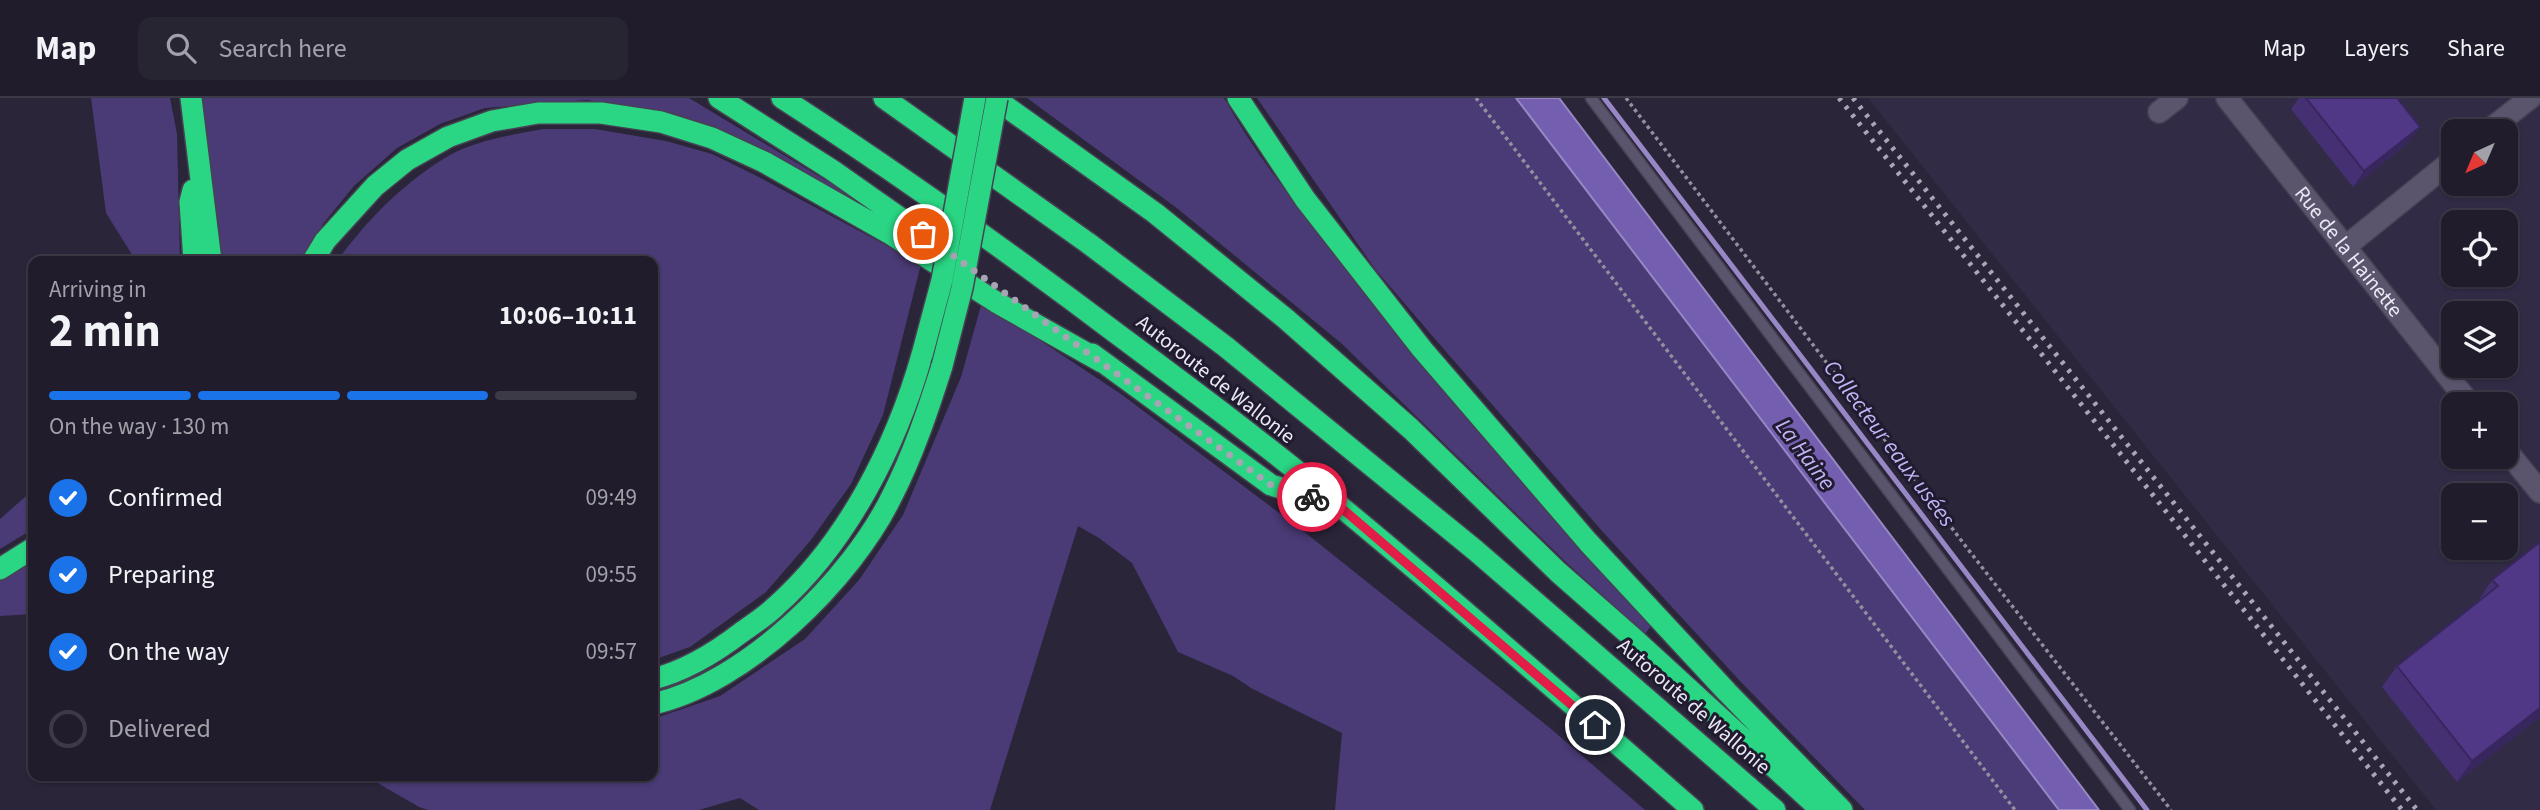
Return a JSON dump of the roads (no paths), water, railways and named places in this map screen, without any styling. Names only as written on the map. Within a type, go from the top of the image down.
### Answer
[{"type":"highway","points":[[191,98],[210,256]]},
{"type":"highway","points":[[719,98],[832,170],[1271,485],[1338,505]]},
{"type":"highway","name":"Autoroute de Wallonie","points":[[782,98],[851,143],[1051,284],[1193,390],[1338,505],[1693,810]]},
{"type":"highway","name":"Autoroute de Wallonie","points":[[884,98],[1088,243],[1226,347],[1475,550],[1775,810]]},
{"type":"highway","points":[[658,678],[669,675],[720,649],[776,606],[819,559],[857,508],[886,453],[911,394],[942,280],[975,98]]},
{"type":"highway","points":[[658,702],[705,686],[756,655],[797,620],[864,541],[892,498],[942,366],[962,288],[996,98],[1155,213],[1286,319],[1411,429],[1558,572],[1821,810]]},
{"type":"highway","points":[[1238,98],[1305,199],[1422,349],[1588,542],[1727,692],[1842,810]]},
{"type":"highway","points":[[316,256],[325,241],[375,186],[407,160],[448,137],[492,121],[538,113],[601,113],[661,122],[712,138],[764,162],[888,233],[996,302],[1102,362]]},
{"type":"highway","points":[[194,256],[190,202],[200,165]]},
{"type":"highway","points":[[0,569],[28,551]]},
{"type":"street","points":[[2160,112],[2177,98]]},
{"type":"street","name":"Rue de la Hainette","points":[[2227,98],[2460,392]]},
{"type":"street","points":[[2503,119],[2530,98]]},
{"type":"street","points":[[2345,247],[2441,169]]},
{"type":"street","points":[[2518,465],[2540,492]]},
{"type":"lane","points":[[1591,98],[2130,810]]},
{"type":"water","name":"La Haine","points":[[1516,98],[1559,98],[2099,810],[2059,810]]},
{"type":"waterway","name":"Collecteur eaux usées","points":[[1604,98],[2147,810]]},
{"type":"railway","points":[[1839,98],[2402,810]]},
{"type":"railway","points":[[1853,98],[2417,810]]}]
